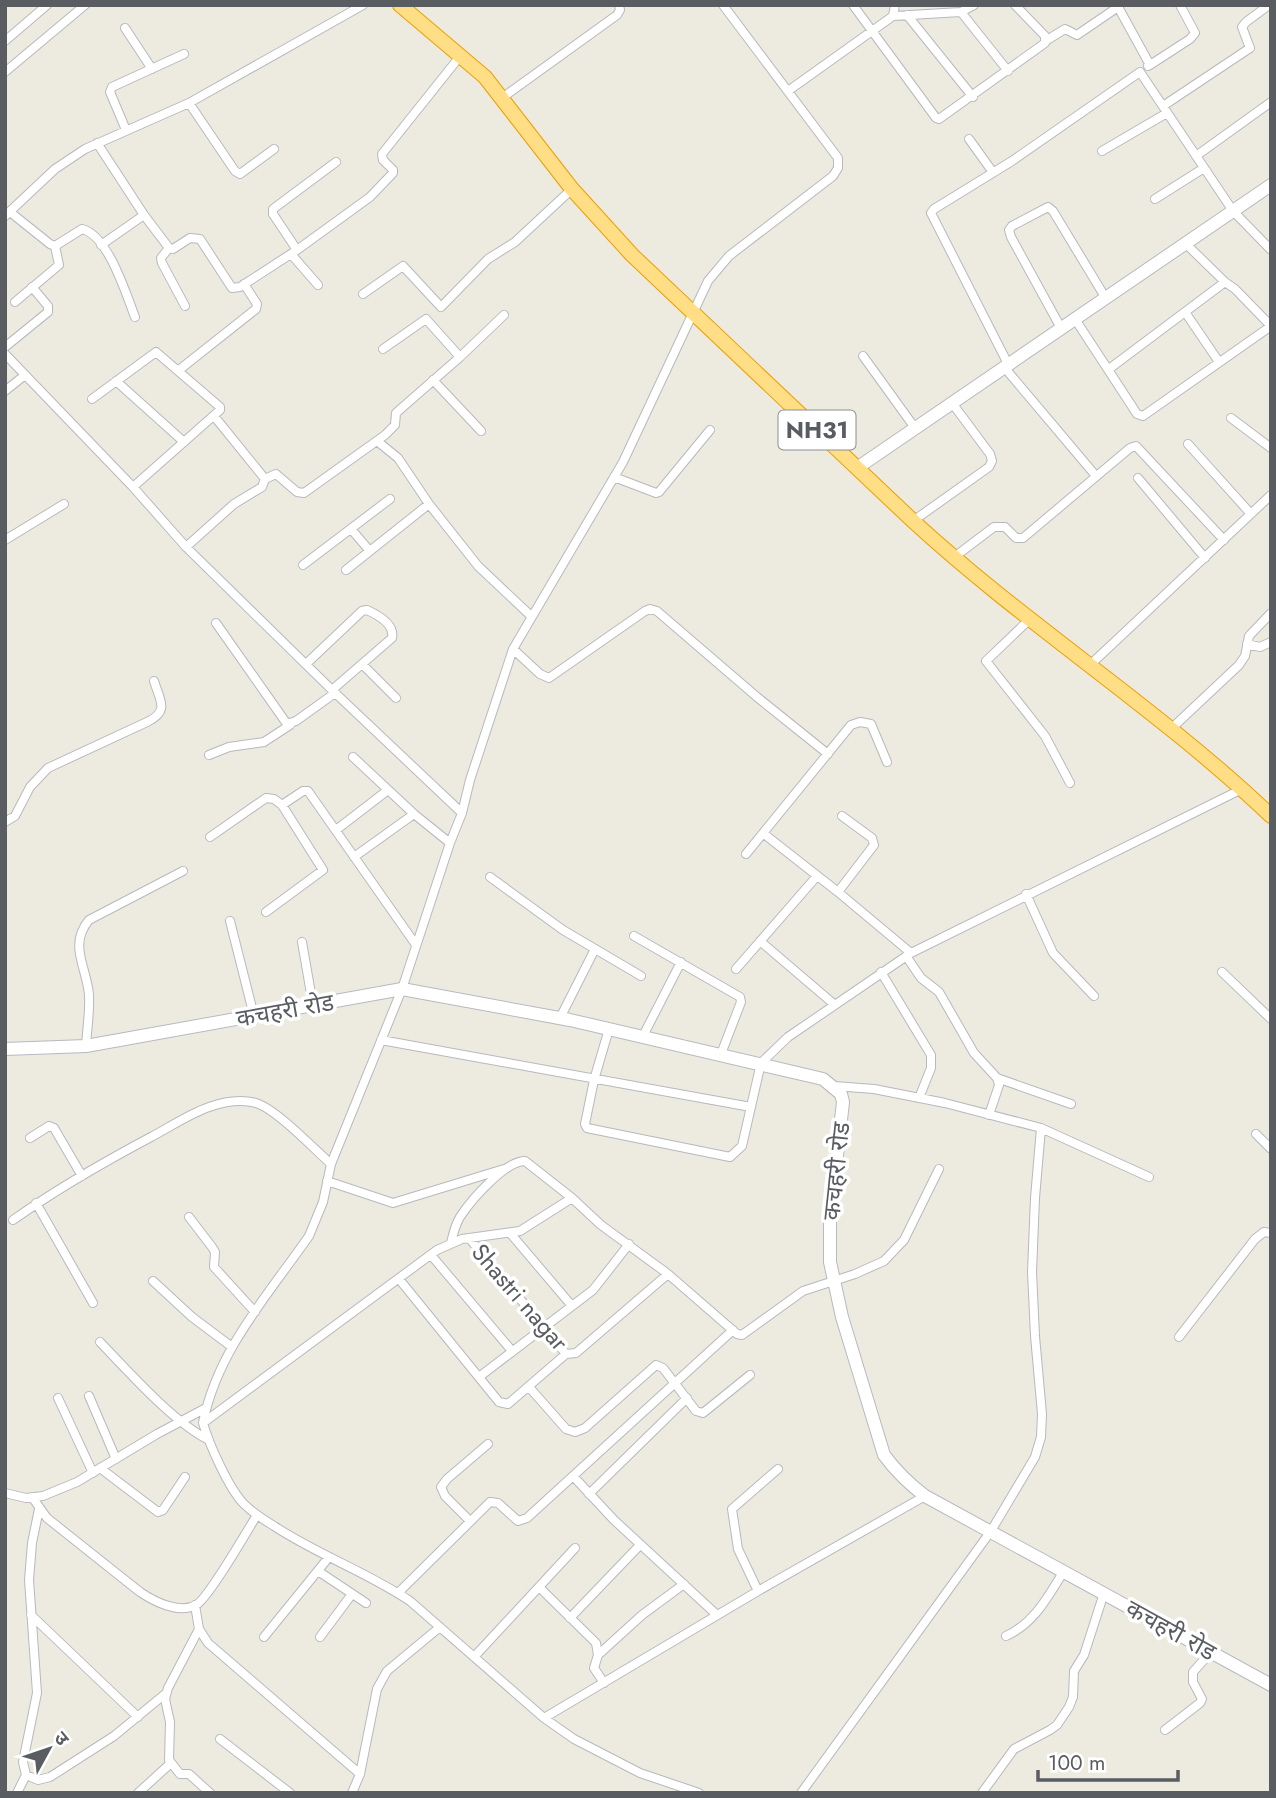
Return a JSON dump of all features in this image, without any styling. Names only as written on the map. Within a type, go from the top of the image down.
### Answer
[{"type":"highway","name":"NH31","points":[[400,5],[485,77],[572,189],[632,255],[913,522],[953,558],[1172,728],[1271,816]]},
{"type":"main road","points":[[857,468],[1271,185]]},
{"type":"main road","name":"कचहरी रोड","points":[[5,1049],[86,1046],[402,989],[560,1018],[823,1079],[834,1086],[844,1102],[830,1219],[832,1280],[884,1455],[906,1481],[925,1496],[1271,1685]]},
{"type":"street","points":[[5,41],[47,5]]},
{"type":"street","points":[[5,72],[85,5]]},
{"type":"street","points":[[55,246],[8,214],[55,169],[97,143],[189,103],[363,5]]},
{"type":"street","points":[[502,98],[617,15],[619,5]]},
{"type":"street","points":[[699,1793],[640,1773],[575,1739],[544,1718],[398,1593],[296,1541],[257,1515],[243,1503],[232,1487],[203,1423],[220,1370],[232,1347],[309,1236],[323,1202],[331,1164],[402,989],[462,813],[470,780],[513,649],[614,477],[708,281],[720,264],[833,176],[838,167],[838,158],[723,5]]},
{"type":"street","points":[[853,5],[939,119],[1047,40],[1065,29],[1077,35],[1118,6],[1150,65]]},
{"type":"street","points":[[893,16],[895,5]]},
{"type":"street","points":[[788,91],[893,16],[961,12],[974,5]]},
{"type":"street","points":[[1015,5],[1047,40]]},
{"type":"street","points":[[1096,476],[1006,365],[931,213],[1190,39],[1195,33],[1180,5]]},
{"type":"street","points":[[1102,151],[1165,110],[1250,48],[1242,27],[1269,5]]},
{"type":"street","points":[[961,12],[1008,71]]},
{"type":"street","points":[[907,15],[972,97]]},
{"type":"street","points":[[125,28],[152,69]]},
{"type":"street","points":[[126,130],[110,92],[113,88],[184,54]]},
{"type":"street","points":[[169,248],[173,249],[194,237],[200,240],[232,288],[244,284],[294,252],[370,197],[393,173],[382,155],[461,55]]},
{"type":"street","points":[[1140,72],[1233,211],[1271,250]]},
{"type":"street","points":[[1196,156],[1271,102]]},
{"type":"street","points":[[189,103],[235,171],[240,174],[274,149]]},
{"type":"street","points":[[970,139],[992,172]]},
{"type":"street","points":[[97,143],[169,248]]},
{"type":"street","points":[[318,285],[294,252],[272,211],[336,162]]},
{"type":"street","points":[[1155,199],[1203,168]]},
{"type":"street","points":[[363,294],[403,266],[441,307],[488,260],[515,242],[572,189]]},
{"type":"street","points":[[1061,328],[1011,237],[1009,230],[1012,226],[1048,207],[1105,297]]},
{"type":"street","points":[[101,245],[144,215]]},
{"type":"street","points":[[55,246],[82,229],[93,234],[114,265],[135,317]]},
{"type":"street","points":[[1075,319],[1137,414],[1143,416],[1271,326],[1185,243]]},
{"type":"street","points":[[15,302],[59,265],[55,246]]},
{"type":"street","points":[[169,248],[161,258],[162,263],[185,306]]},
{"type":"street","points":[[1109,369],[1224,282]]},
{"type":"street","points":[[179,370],[256,309],[257,304],[244,284]]},
{"type":"street","points":[[5,347],[48,312],[48,306],[32,287]]},
{"type":"street","points":[[1185,312],[1219,362]]},
{"type":"street","points":[[186,547],[234,504],[262,487],[265,479],[276,474],[301,493],[377,441],[393,428],[396,413],[504,315]]},
{"type":"street","points":[[383,349],[426,319],[460,357]]},
{"type":"street","points":[[92,399],[156,352],[220,407],[214,416],[133,487]]},
{"type":"street","points":[[5,354],[133,487],[186,547],[462,813]]},
{"type":"street","points":[[863,356],[915,428]]},
{"type":"street","points":[[5,391],[25,375]]},
{"type":"street","points":[[433,380],[481,431]]},
{"type":"street","points":[[116,381],[184,442]]},
{"type":"street","points":[[913,522],[989,467],[992,461],[990,454],[952,402]]},
{"type":"street","points":[[214,416],[265,479]]},
{"type":"street","points":[[1231,418],[1271,448]]},
{"type":"street","points":[[614,477],[659,492],[710,430]]},
{"type":"street","points":[[377,441],[398,458],[478,566],[531,616]]},
{"type":"street","points":[[1188,444],[1251,514]]},
{"type":"street","points":[[953,558],[994,527],[1005,527],[1016,538],[1023,538],[1129,448],[1136,446],[1224,540]]},
{"type":"street","points":[[1138,478],[1205,558]]},
{"type":"street","points":[[1090,665],[1271,495]]},
{"type":"street","points":[[303,565],[390,499]]},
{"type":"street","points":[[346,570],[429,503]]},
{"type":"street","points":[[5,540],[64,504]]},
{"type":"street","points":[[351,528],[369,551]]},
{"type":"street","points":[[209,755],[229,747],[264,742],[290,725],[334,692],[393,634],[391,626],[367,610],[362,611],[306,664]]},
{"type":"street","points":[[513,649],[548,678],[645,611],[657,611],[828,754]]},
{"type":"street","points":[[1172,728],[1239,666],[1253,629],[1271,613]]},
{"type":"street","points":[[1031,618],[986,661],[1045,736],[1070,783]]},
{"type":"street","points":[[216,623],[290,725]]},
{"type":"street","points":[[1247,644],[1260,647],[1271,642]]},
{"type":"street","points":[[362,664],[396,698]]},
{"type":"street","points":[[5,822],[15,816],[30,787],[48,768],[161,713],[163,708],[154,681]]},
{"type":"street","points":[[746,854],[850,725],[871,724],[887,762]]},
{"type":"street","points":[[353,757],[414,814],[450,843]]},
{"type":"street","points":[[609,1029],[594,1080],[587,1128],[730,1157],[742,1146],[761,1063],[788,1037],[908,955],[1026,894],[1242,789]]},
{"type":"street","points":[[336,830],[387,790]]},
{"type":"street","points":[[282,805],[303,791],[308,791],[416,946]]},
{"type":"street","points":[[211,837],[266,798],[274,799],[282,805],[323,870],[266,912]]},
{"type":"street","points":[[354,857],[414,814]]},
{"type":"street","points":[[838,891],[874,845],[872,838],[842,816]]},
{"type":"street","points":[[764,834],[838,891],[908,955],[921,978],[939,992],[974,1053],[997,1078],[999,1085],[989,1115]]},
{"type":"street","points":[[86,1046],[89,996],[78,947],[84,926],[89,920],[183,871]]},
{"type":"street","points":[[736,969],[817,876]]},
{"type":"street","points":[[490,877],[563,930],[641,976]]},
{"type":"street","points":[[1026,894],[1053,953],[1094,996]]},
{"type":"street","points":[[230,921],[254,1016]]},
{"type":"street","points":[[634,936],[740,997],[741,1002],[721,1054]]},
{"type":"street","points":[[760,941],[835,1004]]},
{"type":"street","points":[[302,942],[313,1005]]},
{"type":"street","points":[[560,1018],[595,949]]},
{"type":"street","points":[[643,1037],[681,962]]},
{"type":"street","points":[[881,972],[931,1055],[931,1068],[919,1098]]},
{"type":"street","points":[[1222,972],[1271,1019]]},
{"type":"street","points":[[381,1040],[751,1107]]},
{"type":"street","points":[[997,1078],[1071,1104]]},
{"type":"street","points":[[834,1086],[857,1086],[919,1098],[1041,1128],[1149,1177]]},
{"type":"street","points":[[13,1220],[82,1175],[207,1108],[244,1101],[258,1104],[272,1112],[331,1164]]},
{"type":"street","points":[[30,1138],[49,1126],[54,1128],[82,1175]]},
{"type":"street","points":[[801,1793],[991,1531],[1035,1457],[1041,1437],[1042,1414],[1034,1336],[1032,1272],[1036,1169],[1041,1128]]},
{"type":"street","points":[[1256,1134],[1271,1149]]},
{"type":"street","points":[[451,1243],[461,1217],[493,1179],[507,1168],[525,1160],[572,1198],[594,1220],[668,1274],[742,1335],[795,1295],[872,1267],[895,1252],[912,1227],[939,1169]]},
{"type":"street","points":[[327,1181],[393,1203],[507,1168]]},
{"type":"street","points":[[203,1423],[431,1255],[451,1243],[469,1237],[520,1231],[572,1198]]},
{"type":"street","points":[[36,1203],[93,1303]]},
{"type":"street","points":[[189,1217],[215,1252],[214,1267],[255,1312]]},
{"type":"street","points":[[1179,1337],[1258,1234],[1264,1231],[1271,1233]]},
{"type":"street","points":[[510,1233],[572,1306]]},
{"type":"street","name":"Shastri nagar","points":[[469,1237],[566,1354],[576,1353],[668,1274]]},
{"type":"street","points":[[479,1377],[599,1284],[629,1244]]},
{"type":"street","points":[[431,1255],[512,1351]]},
{"type":"street","points":[[399,1279],[504,1404],[508,1404],[566,1354]]},
{"type":"street","points":[[153,1281],[192,1317],[232,1347]]},
{"type":"street","points":[[398,1593],[485,1505],[494,1502],[522,1521],[733,1330]]},
{"type":"street","points":[[100,1342],[181,1421],[209,1440]]},
{"type":"street","points":[[529,1387],[566,1429],[575,1432],[585,1428],[656,1365],[663,1368],[696,1411],[703,1413],[750,1375]]},
{"type":"street","points":[[89,1396],[116,1458]]},
{"type":"street","points":[[58,1398],[97,1471],[158,1512],[163,1510],[185,1478]]},
{"type":"street","points":[[589,1494],[687,1398]]},
{"type":"street","points":[[5,1493],[32,1497],[54,1492],[97,1471],[206,1408]]},
{"type":"street","points":[[470,1521],[444,1496],[441,1487],[488,1444]]},
{"type":"street","points":[[758,1591],[738,1549],[732,1509],[778,1469]]},
{"type":"street","points":[[573,1476],[640,1545],[717,1615]]},
{"type":"street","points":[[544,1718],[925,1496]]},
{"type":"street","points":[[32,1497],[39,1509],[73,1541],[153,1600],[175,1607],[195,1605],[203,1600],[257,1515]]},
{"type":"street","points":[[17,1793],[26,1775],[23,1762],[38,1683],[29,1580],[32,1543],[39,1509]]},
{"type":"street","points":[[570,1618],[640,1545]]},
{"type":"street","points":[[474,1657],[575,1548]]},
{"type":"street","points":[[264,1637],[329,1557]]},
{"type":"street","points":[[318,1571],[366,1602]]},
{"type":"street","points":[[1006,1636],[1024,1626],[1036,1614],[1064,1571]]},
{"type":"street","points":[[598,1655],[642,1615],[684,1584]]},
{"type":"street","points":[[538,1587],[596,1643],[598,1655],[594,1668],[604,1682]]},
{"type":"street","points":[[982,1793],[1014,1749],[1057,1725],[1069,1707],[1073,1697],[1074,1671],[1084,1655],[1104,1593]]},
{"type":"street","points":[[320,1637],[352,1594]]},
{"type":"street","points":[[195,1605],[199,1629],[208,1643],[360,1774]]},
{"type":"street","points":[[31,1615],[138,1717]]},
{"type":"street","points":[[352,1793],[360,1774],[381,1678],[440,1627]]},
{"type":"street","points":[[26,1775],[44,1780],[106,1742],[138,1717],[165,1694],[199,1629]]},
{"type":"street","points":[[1165,1730],[1200,1703],[1202,1699],[1193,1682],[1193,1672],[1211,1652]]},
{"type":"street","points":[[165,1694],[170,1722],[171,1763],[180,1774],[189,1774],[210,1793]]},
{"type":"street","points":[[220,1739],[290,1793]]},
{"type":"street","points":[[138,1793],[171,1763]]}]
